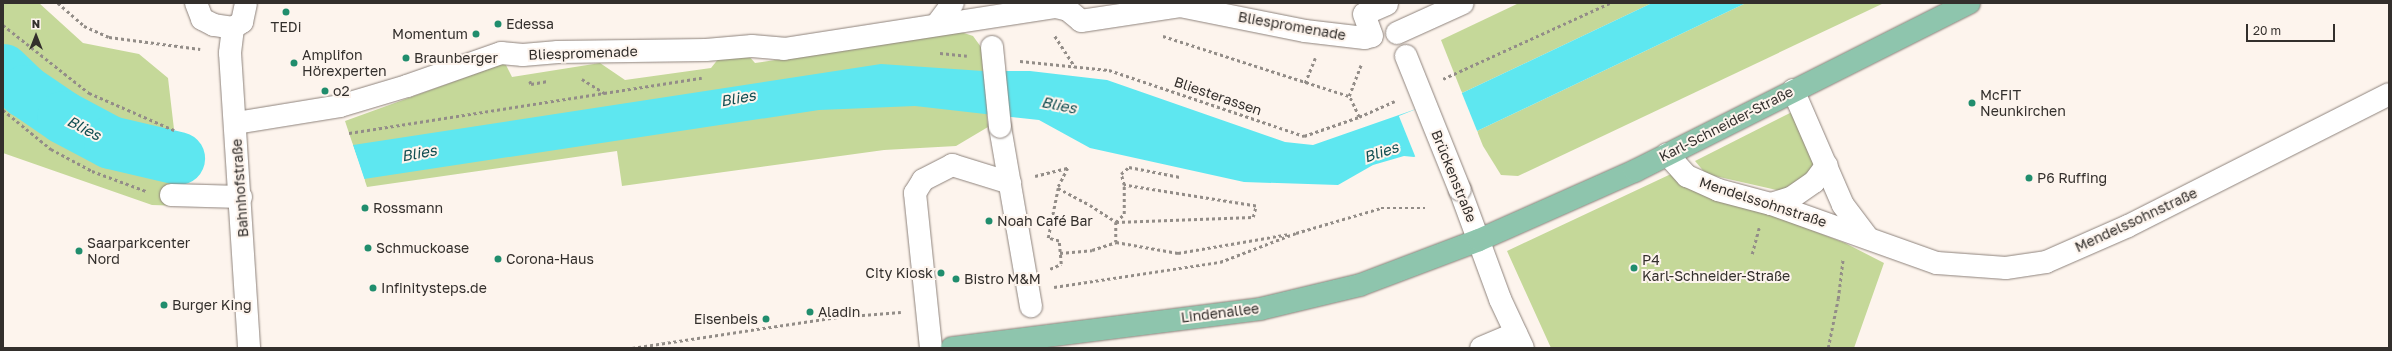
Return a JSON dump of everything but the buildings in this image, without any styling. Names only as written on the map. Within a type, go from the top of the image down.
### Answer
[{"type":"main road","name":"Karl-Schneider-Straße","points":[[1479,240],[1542,214],[1667,154],[1970,3]]},
{"type":"main road","name":"Lindenallee","points":[[952,348],[1051,342],[1260,309],[1360,285],[1479,240]]},
{"type":"street","points":[[196,3],[202,19],[214,25],[233,28]]},
{"type":"street","name":"Bahnhofstraße","points":[[246,3],[242,22],[233,28],[230,53],[241,197],[249,348]]},
{"type":"street","points":[[937,24],[953,3]]},
{"type":"street","points":[[1397,33],[1463,3]]},
{"type":"street","name":"Bliespromenade","points":[[236,123],[340,106],[407,86],[501,53],[523,55],[558,52],[706,50],[752,46],[784,49],[937,24],[1056,7],[1068,10],[1081,21],[1180,6],[1305,30],[1365,38],[1372,36],[1364,14],[1387,4]]},
{"type":"street","name":"Brückenstraße","points":[[1387,4],[1406,56],[1460,190],[1500,298],[1520,340]]},
{"type":"street","points":[[989,17],[983,52],[1000,127],[1010,182],[1026,233],[1042,276],[1031,306]]},
{"type":"street","name":"Mendelssohnstraße","points":[[1793,90],[1827,165],[1843,205],[1868,238]]},
{"type":"street","name":"Mendelssohnstraße","points":[[1667,154],[1687,176],[1718,190],[1771,204],[1937,264],[2006,268],[2046,262],[2128,226],[2389,94]]},
{"type":"street","points":[[931,348],[915,193],[923,180],[952,165],[1010,182]]},
{"type":"street","points":[[1771,204],[1791,198],[1814,182],[1827,165]]},
{"type":"street","points":[[171,195],[241,197]]},
{"type":"street","points":[[1481,348],[1520,340]]},
{"type":"path","points":[[58,3],[84,26],[109,37],[230,53]]},
{"type":"path","points":[[1438,81],[1610,3]]},
{"type":"path","points":[[1042,10],[1058,41],[1076,67]]},
{"type":"path","points":[[3,25],[89,93],[174,130]]},
{"type":"path","points":[[1155,34],[1349,96]]},
{"type":"path","points":[[1058,41],[1066,40]]},
{"type":"path","points":[[936,53],[983,52]]},
{"type":"path","points":[[1306,83],[1318,53]]},
{"type":"path","name":"Bliesterassen","points":[[1014,61],[1110,70],[1304,136],[1359,117],[1402,98]]},
{"type":"path","points":[[1359,117],[1349,96],[1363,61]]},
{"type":"path","points":[[349,133],[709,77]]},
{"type":"path","points":[[3,110],[51,149],[92,171],[142,190]]},
{"type":"path","points":[[1116,242],[1116,222],[1124,214],[1124,185],[1121,174],[1129,167],[1180,177]]},
{"type":"path","points":[[1042,174],[1068,168],[1058,188],[1048,238],[1059,241],[1061,264],[1042,276]]},
{"type":"path","points":[[1058,188],[1090,205],[1116,222],[1253,217],[1256,206],[1124,185]]},
{"type":"path","points":[[1042,276],[1220,262],[1296,233],[1381,208],[1425,208]]},
{"type":"path","points":[[1828,348],[1838,299],[1846,230]]},
{"type":"path","points":[[1060,253],[1092,250],[1116,242],[1178,253],[1296,233]]},
{"type":"path","points":[[632,348],[838,317],[908,311]]},
{"type":"green space","points":[[3,3],[39,3],[83,43],[139,54],[168,78],[183,206],[152,205],[3,153]]},
{"type":"green space","points":[[1519,3],[1652,3],[1462,93],[1441,40]]},
{"type":"green space","points":[[1746,3],[1884,3],[1518,176],[1501,175],[1483,146],[1477,131]]},
{"type":"green space","points":[[961,32],[973,36],[981,47],[988,127],[956,146],[884,150],[622,186],[617,151],[367,187],[345,121],[505,63],[512,77],[600,63],[625,80],[711,68],[719,58],[748,55],[755,63]]},
{"type":"green space","points":[[1792,112],[1817,164],[1807,174],[1781,191],[1706,174],[1695,161]]},
{"type":"green space","points":[[1671,174],[1684,187],[1764,212],[1845,243],[1884,263],[1854,348],[1551,348],[1507,251]]},
{"type":"water","points":[[1652,3],[1746,3],[1477,131],[1414,157],[1404,156],[1373,165],[1338,185],[1244,182],[1090,148],[1039,120],[915,106],[819,110],[364,179],[353,145],[881,64],[983,71],[1030,71],[1107,80],[1285,142],[1313,145],[1462,93]]},
{"type":"pier","points":[[1461,91],[1478,133],[1416,158],[1399,116]]},
{"type":"pier","points":[[352,143],[365,181],[362,179],[351,146]]},
{"type":"waterway","name":"Blies","points":[[3,70],[25,91],[63,117],[110,142],[178,158]]},
{"type":"place","name":"TEDi","points":[[286,12]]},
{"type":"place","name":"Edessa","points":[[498,24]]},
{"type":"place","name":"Momentum","points":[[476,34]]},
{"type":"place","name":"Braunberger","points":[[406,58]]},
{"type":"place","name":"Amplifon Hörexperten","points":[[294,63]]},
{"type":"place","name":"o2","points":[[325,91]]},
{"type":"place","name":"McFIT Neunkirchen","points":[[1972,103]]},
{"type":"place","name":"P6 Ruffing","points":[[2029,178]]},
{"type":"place","name":"Rossmann","points":[[365,208]]},
{"type":"place","name":"Noah Café Bar","points":[[989,221]]},
{"type":"place","name":"Schmuckoase","points":[[368,248]]},
{"type":"place","name":"Saarparkcenter Nord","points":[[79,251]]},
{"type":"place","name":"Corona-Haus","points":[[498,259]]},
{"type":"place","name":"P4 Karl-Schneider-Straße","points":[[1634,268]]},
{"type":"place","name":"City Kiosk","points":[[941,273]]},
{"type":"place","name":"Bistro M&M","points":[[956,279]]},
{"type":"place","name":"Infinitysteps.de","points":[[373,288]]},
{"type":"place","name":"Burger King","points":[[164,305]]},
{"type":"place","name":"Aladin","points":[[810,312]]},
{"type":"place","name":"Eisenbeis","points":[[766,319]]}]
